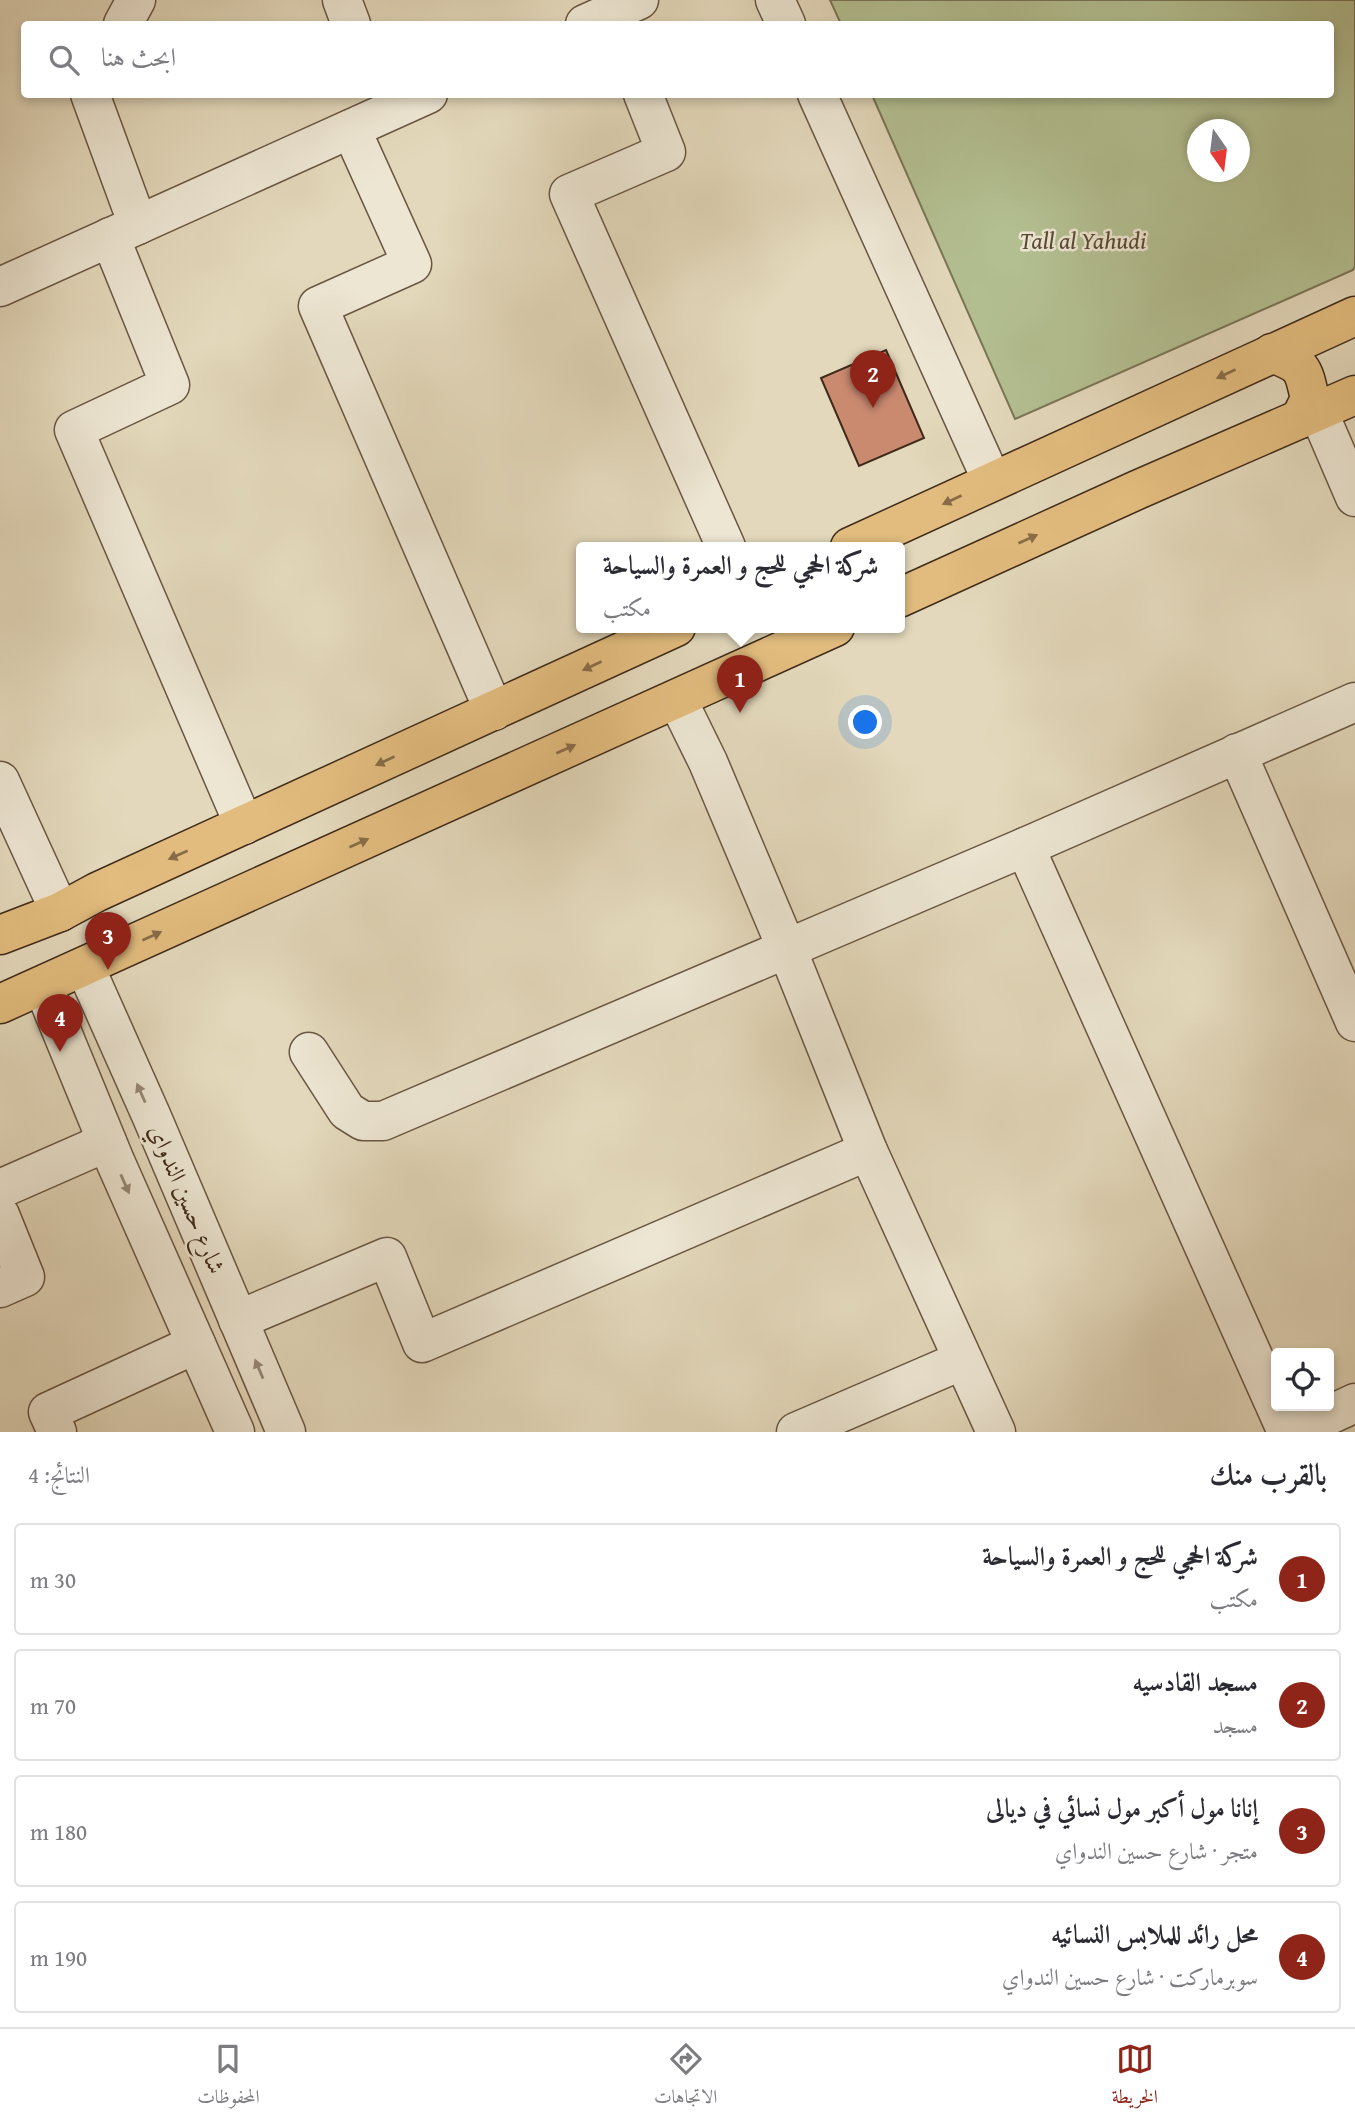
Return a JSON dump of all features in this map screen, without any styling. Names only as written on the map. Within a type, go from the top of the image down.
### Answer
[{"type":"main road","points":[[861,542],[1355,316]]},
{"type":"main road","points":[[1272,353],[1294,362],[1305,377],[1310,399],[1309,415]]},
{"type":"main road","points":[[905,595],[1355,395]]},
{"type":"main road","points":[[0,935],[60,912],[97,892],[663,633]]},
{"type":"main road","points":[[0,1004],[822,633]]},
{"type":"street","points":[[125,21],[136,0]]},
{"type":"street","points":[[342,0],[350,21]]},
{"type":"street","points":[[775,0],[785,21]]},
{"type":"street","points":[[91,98],[124,231],[170,385],[74,430],[244,825]]},
{"type":"street","points":[[2,279],[124,231],[370,113],[416,98]]},
{"type":"street","points":[[645,98],[667,152],[569,194],[724,542]]},
{"type":"street","points":[[819,98],[992,481]]},
{"type":"street","points":[[370,113],[412,264],[318,306],[494,711]]},
{"type":"street","points":[[1309,415],[1355,496]]},
{"type":"street","points":[[677,699],[708,762],[868,1151],[996,1432]]},
{"type":"street","points":[[309,1052],[347,1111],[363,1121],[383,1121],[1025,847],[1355,702]]},
{"type":"street","points":[[1237,753],[1355,1022]]},
{"type":"street","points":[[0,781],[60,912]]},
{"type":"street","points":[[1025,847],[1287,1432]]},
{"type":"street","name":"شارع حسين الندواي","points":[[85,967],[286,1432]]},
{"type":"street","name":"شارع حسين الندواي","points":[[43,986],[107,1142],[235,1432]]},
{"type":"street","points":[[0,1189],[107,1142]]},
{"type":"street","points":[[238,1320],[387,1258],[422,1343],[868,1151]]},
{"type":"street","points":[[0,1214],[25,1277],[0,1289]]},
{"type":"street","points":[[57,1432],[48,1412],[196,1344]]},
{"type":"street","points":[[796,1432],[963,1360]]},
{"type":"street","points":[[1293,1432],[1355,1403]]},
{"type":"green space","name":"Tall al Yahudi","points":[[830,0],[1355,0],[1353,270],[1015,419],[873,98],[1334,98],[1334,21],[840,21]]},
{"type":"building","points":[[886,350],[924,438],[859,466],[821,378]]},
{"type":"place","name":"مسجد القادسيه","points":[[873,408]]},
{"type":"place","name":"شركة الحجي للحج و العمرة والسياحة","points":[[740,713]]},
{"type":"place","name":"إنانا مول أكبر مول نسائي في ديالى","points":[[108,970]]},
{"type":"place","name":"محل رائد للملابس النسائيه","points":[[60,1052]]}]
